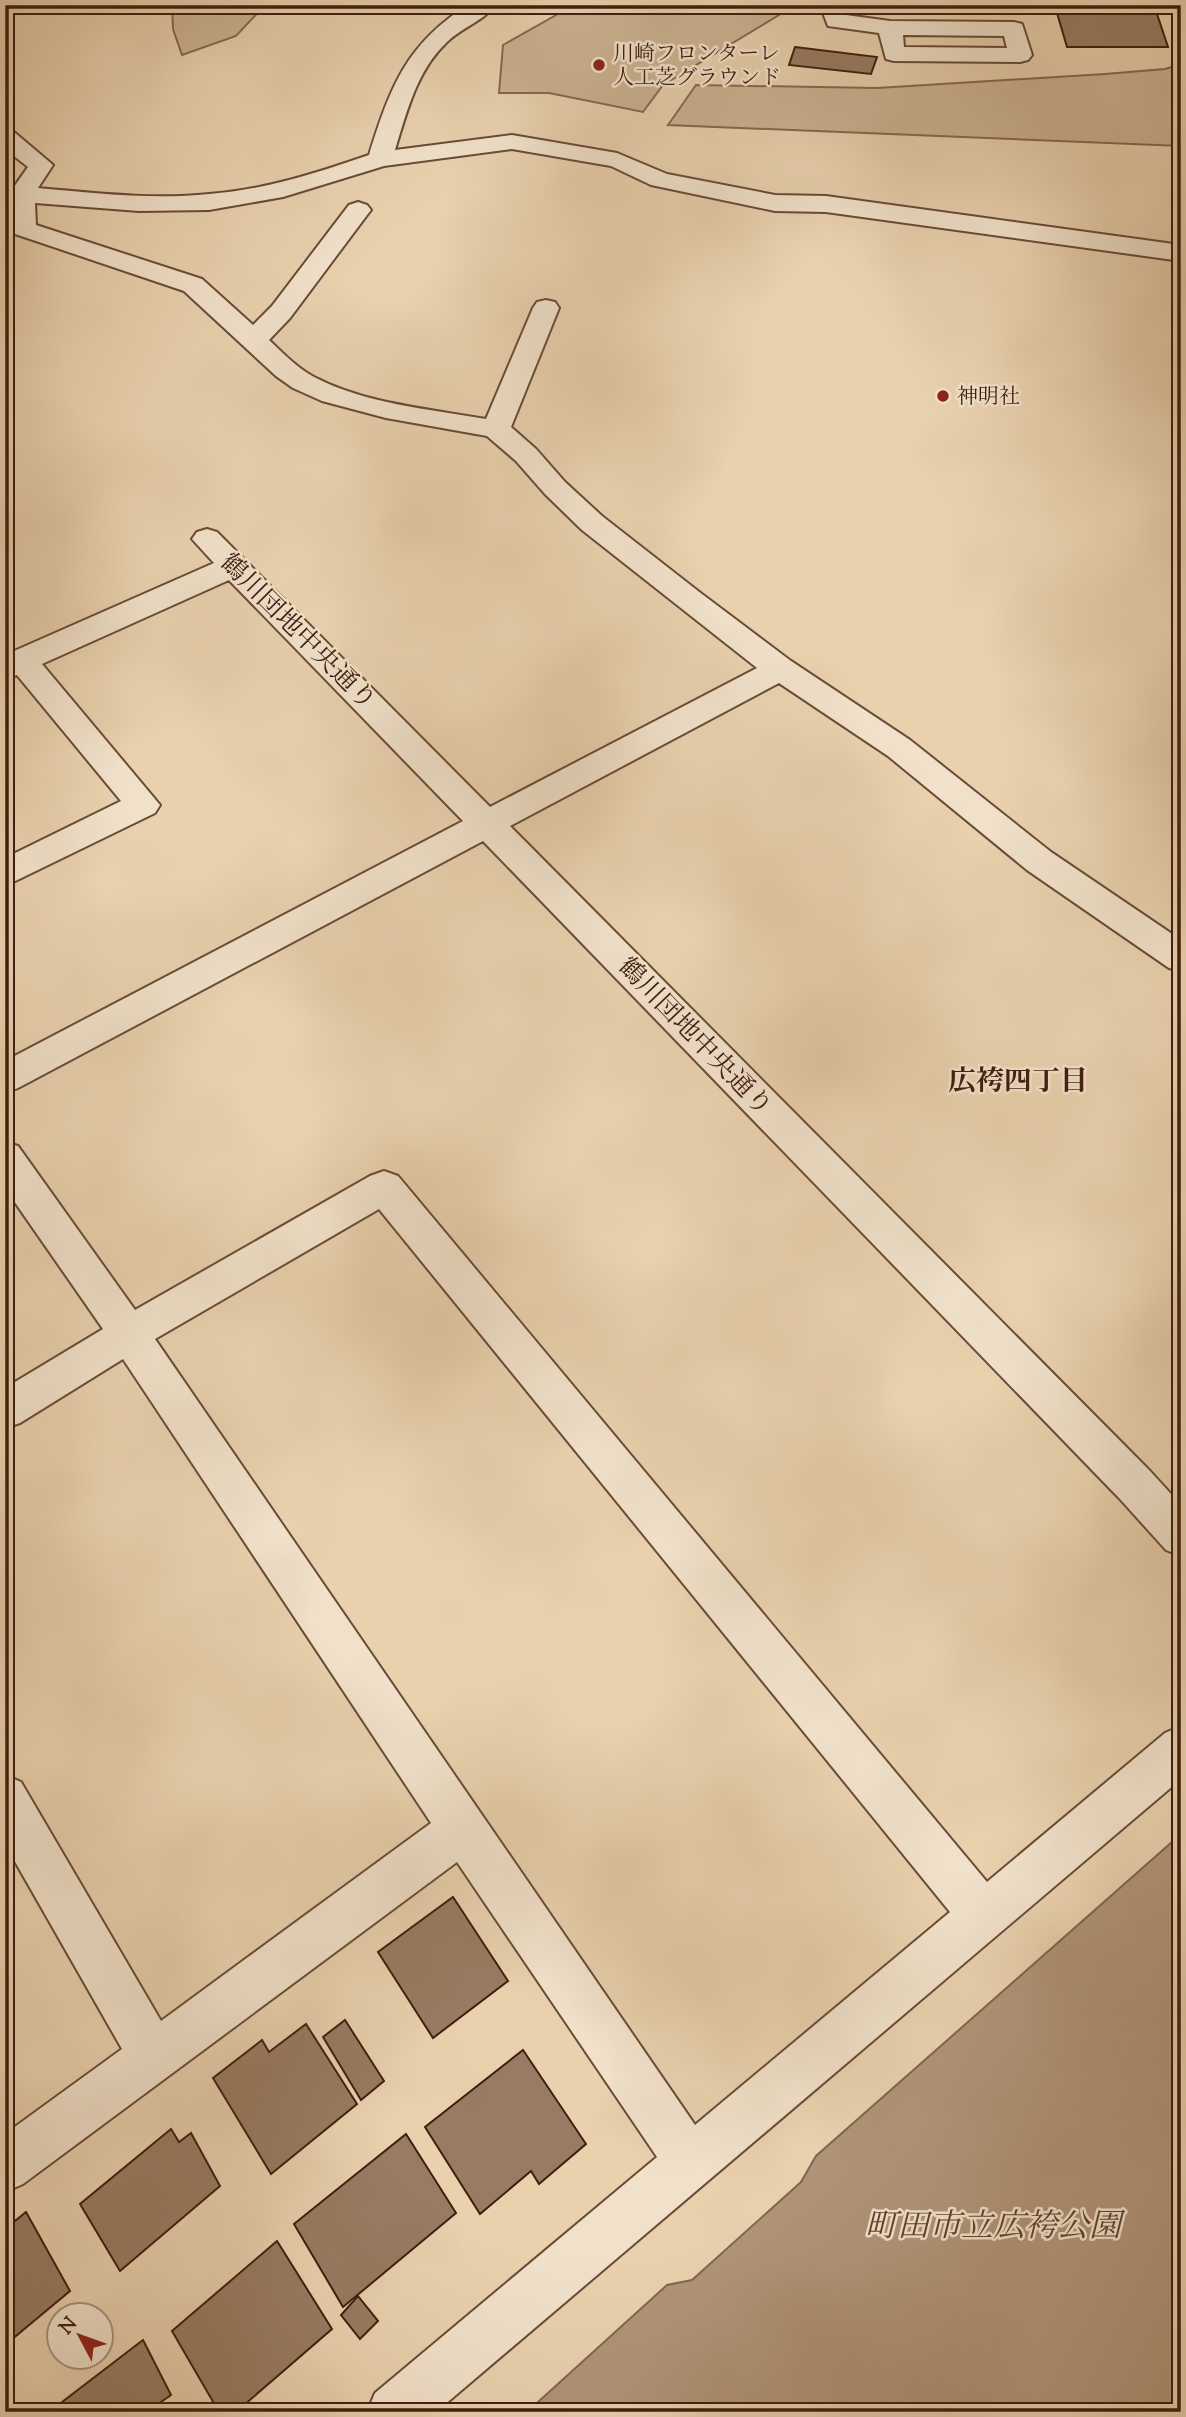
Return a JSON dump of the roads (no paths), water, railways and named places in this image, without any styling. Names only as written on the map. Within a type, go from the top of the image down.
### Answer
[{"type":"street","points":[[380,159],[402,85],[420,55],[455,21],[484,5]]},
{"type":"street","points":[[831,5],[836,21],[890,28],[1014,29],[1020,55],[894,54],[890,28]]},
{"type":"street","points":[[5,137],[41,165],[22,194],[24,229],[193,285],[303,383],[332,396],[386,410],[496,429],[526,455],[555,488],[592,523],[780,669],[899,748],[1039,861],[1181,958]]},
{"type":"street","points":[[22,194],[138,204],[210,202],[320,182],[380,159],[512,142],[617,160],[660,180],[775,203],[826,204],[1181,253]]},
{"type":"street","points":[[253,340],[281,312],[358,209]]},
{"type":"street","points":[[496,429],[545,308]]},
{"type":"street","name":"鶴川団地中央通り","points":[[207,539],[1126,1475],[1181,1536]]},
{"type":"street","points":[[5,873],[143,805],[13,665],[234,566]]},
{"type":"street","points":[[5,1078],[780,669]]},
{"type":"street","points":[[5,1157],[130,1334],[462,1829],[690,2162]]},
{"type":"street","points":[[5,1410],[130,1334],[384,1187],[984,1916]]},
{"type":"street","points":[[394,2412],[1181,1749]]},
{"type":"street","points":[[5,1798],[153,2055]]},
{"type":"street","points":[[5,2166],[462,1829]]},
{"type":"place","name":"川崎フロンターレ 人工芝グラウンド","points":[[599,65]]},
{"type":"place","name":"神明社","points":[[943,396]]},
{"type":"district","name":"広袴四丁目","points":[[1018,1080]]},
{"type":"park label","name":"町田市立広袴公園","points":[[993,2225]]}]
